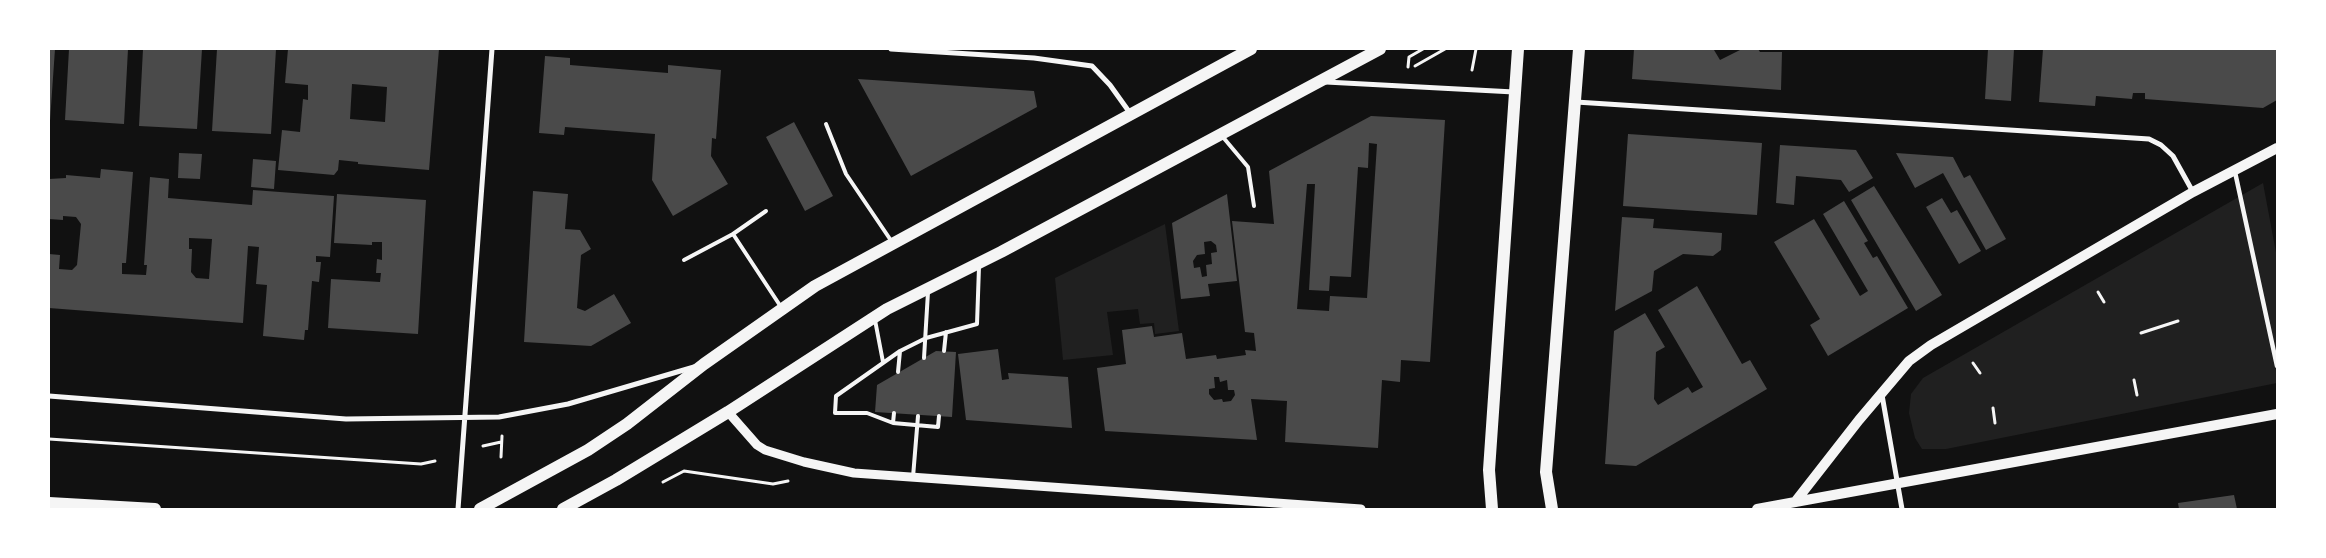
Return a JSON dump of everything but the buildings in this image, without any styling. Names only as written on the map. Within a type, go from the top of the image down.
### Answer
[{"type":"main road","points":[[480,509],[526,482],[588,450],[628,424],[704,364],[815,286],[1130,113],[1251,49]]},
{"type":"main road","points":[[563,509],[616,480],[728,412],[874,317],[1380,49]]},
{"type":"main road","points":[[1492,509],[1489,470],[1518,49]]},
{"type":"main road","points":[[1552,509],[1546,472],[1579,49]]},
{"type":"main road","points":[[1795,502],[1882,392],[1909,361],[1931,345],[2193,192],[2235,172],[2277,148]]},
{"type":"main road","points":[[1757,509],[2277,414]]},
{"type":"main road","points":[[49,503],[155,509]]},
{"type":"street","points":[[458,509],[492,49]]},
{"type":"street","points":[[891,49],[1034,58],[1092,66],[1110,85],[1130,113]]},
{"type":"street","points":[[1318,82],[1515,92]]},
{"type":"street","points":[[1576,102],[2149,139],[2167,148],[2193,192]]},
{"type":"street","points":[[2235,172],[2277,366]]},
{"type":"street","points":[[49,396],[346,419],[499,417],[568,404],[704,364]]},
{"type":"street","points":[[1882,392],[1902,509]]},
{"type":"street","points":[[728,412],[757,445],[765,450],[804,462],[854,473],[1361,509]]},
{"type":"lane","points":[[826,124],[846,174],[893,244]]},
{"type":"lane","points":[[1221,134],[1248,167],[1254,206]]},
{"type":"lane","points":[[684,260],[732,234],[766,210]]},
{"type":"lane","points":[[732,234],[782,309]]},
{"type":"lane","points":[[939,416],[938,427],[893,423],[867,414],[835,413],[836,396],[900,351],[926,338],[977,324],[979,263]]},
{"type":"lane","points":[[924,358],[928,288]]},
{"type":"lane","points":[[874,317],[883,362]]},
{"type":"lane","points":[[944,351],[946,332]]},
{"type":"lane","points":[[898,372],[900,351]]},
{"type":"lane","points":[[893,423],[894,413]]},
{"type":"lane","points":[[913,477],[918,416]]},
{"type":"path","points":[[1423,49],[1409,57],[1408,66],[1423,68]]},
{"type":"path","points":[[1413,67],[1445,49]]},
{"type":"path","points":[[1476,49],[1472,72],[1480,73]]},
{"type":"path","points":[[2098,292],[2104,302]]},
{"type":"path","points":[[2141,333],[2178,320]]},
{"type":"path","points":[[1973,363],[1980,373]]},
{"type":"path","points":[[2134,380],[2137,395]]},
{"type":"path","points":[[1992,408],[1995,423]]},
{"type":"path","points":[[500,458],[502,428]]},
{"type":"path","points":[[49,439],[421,464],[435,461]]},
{"type":"path","points":[[477,447],[501,442]]},
{"type":"path","points":[[661,483],[684,471],[773,484],[792,480]]},
{"type":"shaded area","points":[[2263,183],[2277,258],[2277,383],[1946,449],[1922,449],[1915,438],[1909,413],[1911,394],[1923,378]]},
{"type":"shaded area","points":[[1165,224],[1179,331],[1155,334],[1154,323],[1140,324],[1138,309],[1107,312],[1113,355],[1063,360],[1055,278]]}]
